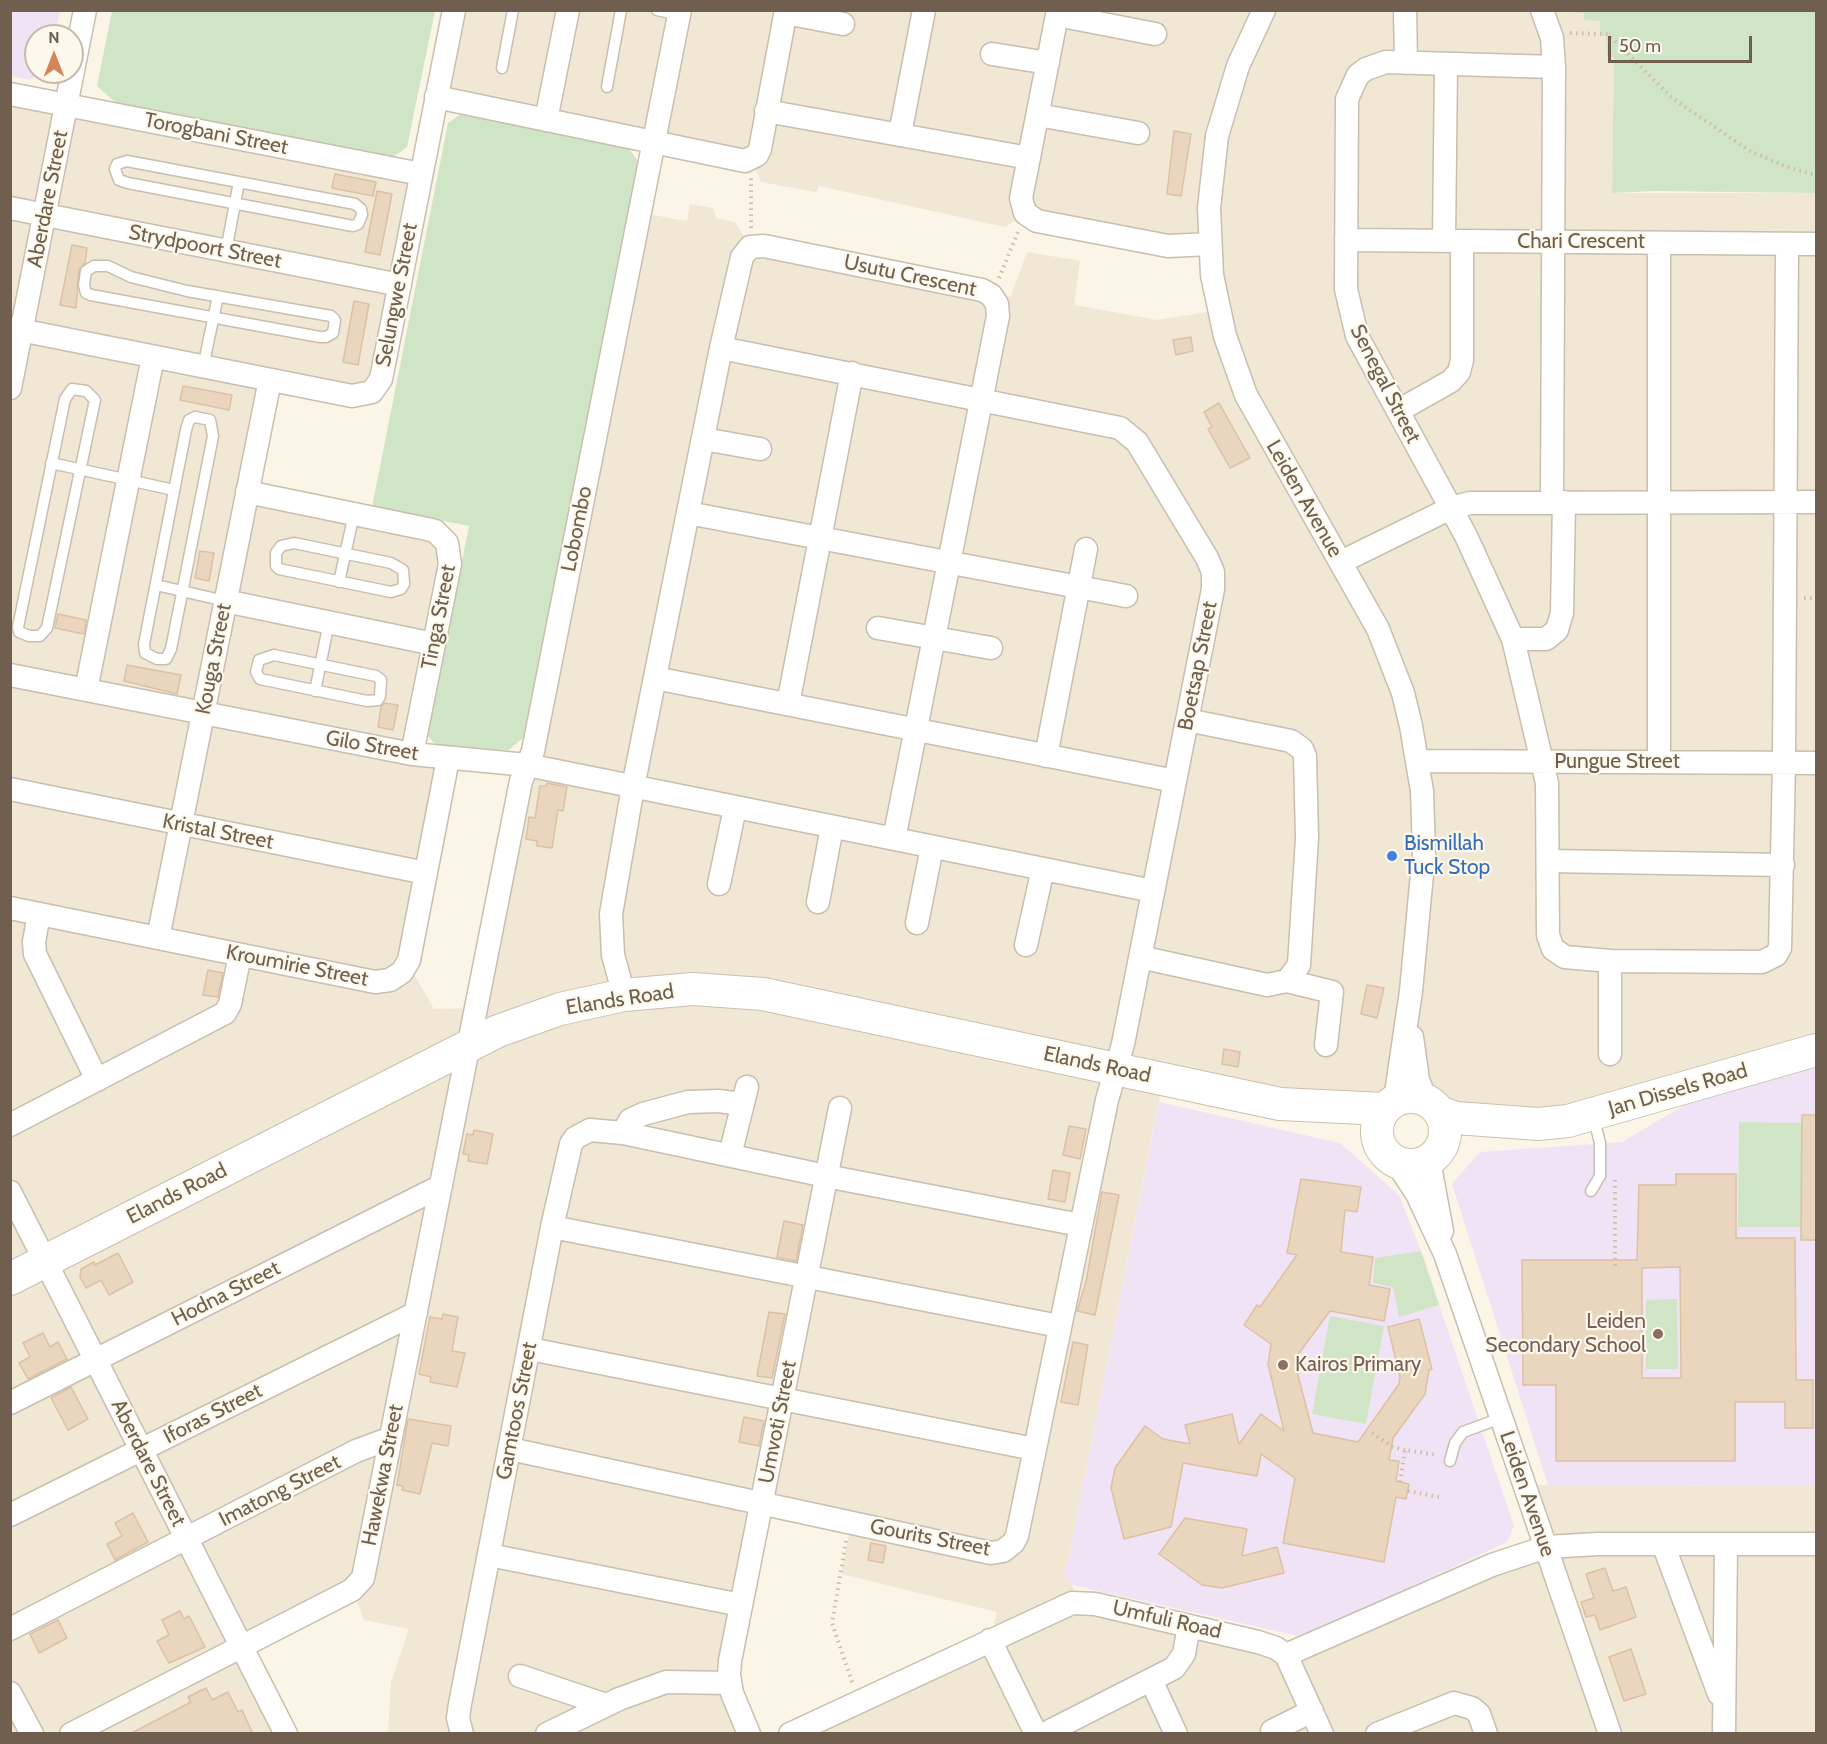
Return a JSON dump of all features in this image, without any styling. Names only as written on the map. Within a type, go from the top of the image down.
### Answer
[{"type":"street","name":"Aberdare Street","points":[[10,388],[16,330],[45,215],[85,10]]},
{"type":"street","name":"Selungwe Street","points":[[16,330],[352,396],[372,392],[381,379],[454,10]]},
{"type":"street","points":[[546,120],[568,10]]},
{"type":"street","points":[[900,134],[924,10]]},
{"type":"street","name":"Leiden Avenue","points":[[1264,10],[1238,66],[1217,136],[1210,190],[1210,244],[1217,306],[1234,366],[1246,395],[1362,598],[1391,660],[1406,704],[1418,761],[1424,853],[1411,991],[1415,1062],[1412,1106]]},
{"type":"street","points":[[1405,10],[1406,63]]},
{"type":"street","points":[[1513,639],[1546,639],[1557,630],[1562,613],[1554,242],[1554,67],[1550,32],[1542,10]]},
{"type":"street","name":"Lobombo","points":[[469,1046],[521,781],[536,739],[654,143],[672,12]]},
{"type":"street","points":[[436,98],[738,160],[751,159],[760,149],[786,12],[843,24]]},
{"type":"street","points":[[1155,34],[1058,13],[1022,198],[1025,213],[1037,221],[1162,245],[1210,244]]},
{"type":"street","points":[[992,54],[1048,63]]},
{"type":"street","name":"Senegal Street","points":[[1554,67],[1386,62],[1366,69],[1358,75],[1349,90],[1346,290],[1349,312],[1357,336],[1451,508],[1513,639],[1544,762],[1549,861],[1548,935],[1553,949],[1566,957],[1610,961]]},
{"type":"street","points":[[1398,411],[1451,381],[1459,372],[1462,360],[1453,241],[1446,64]]},
{"type":"street","name":"Torogbani Street","points":[[10,94],[421,174]]},
{"type":"street","points":[[766,111],[1029,158]]},
{"type":"street","points":[[1038,115],[1138,134]]},
{"type":"street","name":"Strydpoort Street","points":[[10,208],[399,285]]},
{"type":"street","name":"Chari Crescent","points":[[1347,240],[1816,244]]},
{"type":"street","points":[[1659,243],[1659,762]]},
{"type":"street","points":[[1610,1054],[1610,961],[1769,960],[1780,948],[1782,939],[1787,244]]},
{"type":"street","name":"Usutu Crescent","points":[[750,247],[764,246],[982,290],[991,295],[997,304],[998,316],[894,839]]},
{"type":"street","points":[[624,995],[614,955],[611,914],[633,787],[721,348],[742,257],[750,247]]},
{"type":"street","name":"Boetsap Street","points":[[721,348],[1114,426],[1126,431],[1137,442],[1207,558],[1213,572],[1213,589],[1116,1068]]},
{"type":"street","points":[[86,690],[153,357]]},
{"type":"street","points":[[788,705],[852,373]]},
{"type":"street","name":"Kouga Street","points":[[158,938],[270,380]]},
{"type":"street","points":[[703,439],[760,449]]},
{"type":"street","name":"Tinga Street","points":[[247,492],[435,531],[447,543],[450,564],[412,754]]},
{"type":"street","points":[[1341,562],[1451,508],[1482,502],[1816,502]]},
{"type":"street","points":[[688,513],[1126,596]]},
{"type":"street","points":[[1046,756],[1086,549]]},
{"type":"street","points":[[225,602],[434,644]]},
{"type":"street","points":[[878,628],[991,648]]},
{"type":"street","name":"Gilo Street","points":[[10,675],[412,754],[527,765],[1153,891]]},
{"type":"street","points":[[655,678],[1175,781]]},
{"type":"street","points":[[1187,720],[1292,741],[1302,749],[1305,756],[1307,838],[1299,965],[1287,981]]},
{"type":"street","name":"Kroumirie Street","points":[[10,908],[375,982],[390,980],[402,972],[409,960],[448,759]]},
{"type":"street","name":"Pungue Street","points":[[1418,761],[1816,763]]},
{"type":"street","name":"Kristal Street","points":[[10,789],[426,873]]},
{"type":"street","points":[[719,884],[735,807]]},
{"type":"street","points":[[818,902],[832,827]]},
{"type":"street","points":[[917,923],[932,847]]},
{"type":"street","points":[[1549,861],[1784,865]]},
{"type":"street","points":[[1026,945],[1043,869]]},
{"type":"street","points":[[39,914],[33,942],[35,954],[97,1080]]},
{"type":"street","points":[[10,1125],[225,1013],[233,994],[240,955]]},
{"type":"street","points":[[1140,957],[1267,985],[1287,981],[1332,992],[1326,1046]]},
{"type":"street","name":"Elands Road","points":[[10,1279],[469,1046],[529,1019],[560,1009],[624,995],[693,989],[763,994],[1280,1104],[1367,1135],[1388,1154]]},
{"type":"street","name":"Hawekwa Street","points":[[71,1734],[242,1648],[360,1584],[469,1046]]},
{"type":"street","name":"Jan Dissels Road","points":[[1436,1152],[1538,1124],[1593,1115],[1816,1050]]},
{"type":"street","name":"Gourits Street","points":[[510,1449],[991,1553],[1003,1551],[1017,1536],[1080,1225],[1116,1068]]},
{"type":"street","points":[[623,1133],[630,1120],[643,1114],[688,1102],[718,1101],[745,1096],[730,1155]]},
{"type":"street","name":"Elands Road","points":[[1280,1104],[1412,1106]]},
{"type":"street","points":[[1412,1106],[1446,1134],[1436,1152],[1409,1166],[1388,1154],[1377,1127],[1412,1106]]},
{"type":"street","name":"Jan Dissels Road","points":[[1412,1106],[1456,1118],[1538,1124]]},
{"type":"street","name":"Umvoti Street","points":[[749,1734],[730,1683],[730,1660],[840,1108]]},
{"type":"street","name":"Gamtoos Street","points":[[462,1734],[458,1718],[460,1704],[552,1227],[571,1144],[575,1138],[590,1130],[623,1133],[826,1176],[1080,1225]]},
{"type":"street","name":"Leiden Avenue","points":[[1436,1152],[1445,1254]]},
{"type":"street","name":"Leiden Avenue","points":[[1388,1154],[1417,1194],[1445,1254],[1610,1734]]},
{"type":"street","name":"Hodna Street","points":[[10,1403],[441,1186]]},
{"type":"street","name":"Aberdare Street","points":[[10,1192],[286,1734]]},
{"type":"street","points":[[552,1227],[1059,1326]]},
{"type":"street","name":"Iforas Street","points":[[10,1515],[416,1313]]},
{"type":"street","points":[[530,1350],[1034,1449]]},
{"type":"street","name":"Imatong Street","points":[[10,1629],[356,1451],[391,1438]]},
{"type":"street","points":[[1662,1544],[1724,1705]]},
{"type":"street","points":[[1724,1734],[1726,1544]]},
{"type":"street","points":[[1322,1734],[1286,1655],[1492,1565],[1546,1547],[1816,1544]]},
{"type":"street","points":[[489,1555],[741,1605]]},
{"type":"street","name":"Umfuli Road","points":[[790,1734],[1072,1603],[1095,1604],[1258,1642],[1276,1648],[1286,1655]]},
{"type":"street","points":[[1044,1734],[1151,1680],[1179,1663],[1184,1654],[1189,1626]]},
{"type":"street","points":[[990,1640],[1036,1734]]},
{"type":"street","points":[[520,1676],[606,1705]]},
{"type":"street","points":[[1151,1680],[1176,1734]]},
{"type":"street","points":[[547,1734],[606,1705],[666,1682],[730,1683]]},
{"type":"street","points":[[10,1693],[32,1734]]},
{"type":"street","points":[[1377,1734],[1454,1703],[1472,1708],[1479,1714],[1486,1734]]},
{"type":"street","points":[[1272,1731],[1312,1711]]},
{"type":"lane","points":[[502,68],[513,10]]},
{"type":"lane","points":[[607,87],[621,10]]},
{"type":"lane","points":[[127,161],[239,182],[355,204],[362,209],[362,215],[358,224],[353,226],[128,183],[119,180],[115,169],[117,164],[127,161]]},
{"type":"lane","points":[[226,250],[239,182]]},
{"type":"lane","points":[[94,266],[108,267],[131,277],[218,297],[331,316],[335,325],[333,333],[326,337],[91,295],[84,289],[86,271],[94,266]]},
{"type":"lane","points":[[203,367],[218,297]]},
{"type":"lane","points":[[79,389],[91,393],[95,400],[81,470],[47,628],[40,636],[29,636],[20,632],[18,627],[51,463],[65,399],[68,392],[79,389]]},
{"type":"lane","points":[[195,417],[210,420],[213,436],[183,591],[169,656],[162,659],[153,658],[145,653],[144,644],[156,585],[187,423],[195,417]]},
{"type":"lane","points":[[51,463],[174,490]]},
{"type":"lane","points":[[339,582],[354,514]]},
{"type":"lane","points":[[294,543],[398,565],[405,576],[401,589],[391,592],[339,582],[279,569],[276,566],[276,553],[281,546],[294,543]]},
{"type":"lane","points":[[156,585],[225,602]]},
{"type":"lane","points":[[315,691],[329,622]]},
{"type":"lane","points":[[268,655],[376,676],[381,680],[378,700],[374,701],[315,691],[260,679],[256,666],[259,660],[268,655]]},
{"type":"lane","points":[[1591,1191],[1599,1176],[1599,1143],[1593,1115]]},
{"type":"lane","points":[[1450,1459],[1455,1443],[1463,1432],[1502,1418]]},
{"type":"path","points":[[1550,32],[1608,34],[1672,98],[1750,151],[1787,167],[1816,175]]},
{"type":"path","points":[[750,247],[751,159]]},
{"type":"path","points":[[991,295],[1025,213]]},
{"type":"path","points":[[1615,1177],[1615,1270]]},
{"type":"path","points":[[1372,1433],[1393,1447],[1450,1459]]},
{"type":"path","points":[[1400,1482],[1406,1450]]},
{"type":"path","points":[[1408,1491],[1443,1498]]},
{"type":"path","points":[[849,1522],[832,1623],[858,1702]]},
{"type":"shaded area","points":[[1541,10],[1584,13],[1600,21],[1606,36],[1607,56],[1614,56],[1612,193],[1816,193],[1816,1049],[1593,1114],[1441,1112],[1415,1062],[1396,1101],[1163,1080],[1065,1576],[1072,1585],[1079,1604],[1276,1649],[1543,1549],[1522,1485],[1816,1486],[1816,1733],[795,1733],[1001,1636],[994,1623],[997,1612],[841,1574],[851,1524],[761,1504],[728,1660],[748,1733],[379,1733],[388,1731],[391,1682],[409,1629],[364,1620],[354,1593],[244,1648],[288,1733],[11,1733],[10,95],[420,174],[371,391],[269,379],[246,491],[443,536],[413,754],[449,758],[408,964],[434,1009],[477,1008],[641,213],[687,221],[690,204],[713,208],[716,218],[735,222],[750,246],[996,299],[1011,296],[1027,252],[1080,261],[1074,305],[1157,320],[1220,310],[1210,245],[1026,214],[1005,227],[819,186],[816,192],[761,182],[752,159],[435,98],[453,11]]},
{"type":"shaded area","points":[[10,11],[60,11],[57,24],[24,24],[24,79],[11,76]]},
{"type":"shaded area","name":"Leiden Secondary School","points":[[1816,1065],[1816,1486],[1548,1485],[1452,1184],[1480,1152],[1622,1142],[1683,1106]]},
{"type":"shaded area","name":"Kairos Primary","points":[[1159,1102],[1340,1143],[1399,1195],[1421,1251],[1514,1526],[1507,1542],[1309,1634],[1298,1636],[1072,1585],[1065,1576]]},
{"type":"green space","points":[[112,11],[435,11],[407,147],[393,157],[116,103],[97,86]]},
{"type":"green space","points":[[1550,11],[1816,11],[1816,193],[1655,191],[1612,193],[1614,57],[1607,56],[1606,36],[1600,36],[1600,21],[1584,20],[1584,13]]},
{"type":"green space","points":[[463,113],[627,146],[638,161],[526,735],[509,750],[439,748],[427,735],[469,526],[372,507],[448,123]]},
{"type":"green space","points":[[1739,1122],[1802,1123],[1801,1227],[1738,1227]]},
{"type":"green space","points":[[1421,1251],[1439,1305],[1399,1317],[1393,1287],[1373,1283],[1375,1258]]},
{"type":"green space","points":[[1677,1299],[1678,1369],[1646,1369],[1646,1300]]},
{"type":"green space","points":[[1330,1316],[1384,1326],[1366,1424],[1312,1414]]},
{"type":"building","points":[[1174,131],[1191,134],[1181,196],[1167,194]]},
{"type":"building","points":[[335,174],[376,182],[373,196],[332,188]]},
{"type":"building","points":[[377,191],[392,194],[380,255],[365,252]]},
{"type":"building","points":[[72,245],[87,248],[85,263],[79,270],[76,308],[60,305]]},
{"type":"building","points":[[354,301],[369,304],[358,365],[343,362]]},
{"type":"building","points":[[1191,337],[1193,351],[1176,355],[1173,340]]},
{"type":"building","points":[[183,386],[232,395],[229,410],[180,400]]},
{"type":"building","points":[[1219,403],[1250,458],[1230,468],[1208,429],[1212,427],[1204,412]]},
{"type":"building","points":[[200,551],[214,553],[209,581],[195,578]]},
{"type":"building","points":[[58,614],[86,620],[84,634],[55,628]]},
{"type":"building","points":[[127,665],[181,675],[177,694],[124,681]]},
{"type":"building","points":[[385,703],[398,705],[393,730],[378,727],[381,707]]},
{"type":"building","points":[[547,783],[567,787],[563,811],[558,810],[552,848],[537,846],[537,841],[526,839],[529,817],[535,818],[540,786],[546,786]]},
{"type":"building","points":[[208,970],[223,973],[218,997],[203,995]]},
{"type":"building","points":[[1367,985],[1384,988],[1377,1018],[1361,1014]]},
{"type":"building","points":[[1224,1049],[1240,1052],[1238,1067],[1222,1064]]},
{"type":"building","points":[[1802,1115],[1816,1115],[1816,1240],[1801,1240]]},
{"type":"building","points":[[1069,1126],[1086,1129],[1080,1159],[1063,1155]]},
{"type":"building","points":[[474,1130],[493,1134],[487,1164],[468,1161],[469,1155],[463,1154],[467,1134],[473,1135]]},
{"type":"building","points":[[1053,1170],[1070,1173],[1065,1202],[1048,1199]]},
{"type":"building","points":[[1676,1174],[1736,1174],[1736,1238],[1795,1238],[1796,1380],[1813,1380],[1813,1428],[1785,1428],[1785,1402],[1735,1402],[1735,1461],[1556,1461],[1556,1385],[1523,1385],[1522,1260],[1637,1260],[1639,1185],[1676,1185]],"holes":[[[1680,1267],[1681,1378],[1642,1378],[1642,1268]]]},
{"type":"building","points":[[1301,1179],[1361,1187],[1357,1212],[1345,1210],[1341,1252],[1373,1257],[1369,1285],[1390,1289],[1384,1321],[1330,1311],[1294,1360],[1313,1433],[1358,1442],[1399,1384],[1400,1377],[1388,1327],[1419,1319],[1432,1369],[1429,1370],[1425,1394],[1393,1438],[1389,1460],[1399,1461],[1396,1481],[1409,1484],[1406,1499],[1396,1497],[1384,1562],[1283,1543],[1295,1478],[1261,1454],[1257,1476],[1183,1463],[1171,1527],[1124,1539],[1111,1488],[1115,1468],[1145,1426],[1163,1439],[1190,1444],[1185,1425],[1232,1414],[1239,1444],[1261,1414],[1284,1431],[1268,1364],[1271,1344],[1244,1325],[1257,1305],[1260,1307],[1297,1255],[1287,1253]]},
{"type":"building","points":[[1102,1192],[1119,1195],[1095,1315],[1077,1311],[1086,1282]]},
{"type":"building","points":[[784,1221],[803,1225],[796,1261],[777,1257]]},
{"type":"building","points":[[118,1253],[133,1282],[109,1295],[101,1280],[86,1288],[80,1277],[81,1269],[94,1262],[95,1265]]},
{"type":"building","points":[[769,1312],[785,1314],[772,1378],[757,1376]]},
{"type":"building","points":[[443,1314],[458,1317],[452,1351],[465,1353],[457,1387],[430,1382],[431,1377],[419,1374],[430,1317],[442,1319]]},
{"type":"building","points":[[43,1333],[50,1347],[58,1342],[67,1359],[28,1379],[19,1363],[30,1357],[23,1343]]},
{"type":"building","points":[[1073,1342],[1088,1345],[1078,1405],[1061,1402]]},
{"type":"building","points":[[71,1387],[88,1419],[68,1430],[51,1398]]},
{"type":"building","points":[[744,1417],[764,1421],[759,1446],[739,1442]]},
{"type":"building","points":[[408,1419],[451,1426],[448,1446],[432,1443],[420,1494],[402,1490],[403,1486],[397,1485]]},
{"type":"building","points":[[133,1513],[148,1542],[115,1560],[107,1544],[122,1536],[115,1523]]},
{"type":"building","points":[[1185,1518],[1247,1529],[1242,1556],[1277,1547],[1284,1573],[1222,1588],[1202,1585],[1159,1554]]},
{"type":"building","points":[[871,1543],[886,1546],[883,1563],[868,1560]]},
{"type":"building","points":[[1605,1568],[1613,1591],[1626,1587],[1636,1617],[1600,1630],[1595,1615],[1586,1617],[1581,1602],[1594,1598],[1586,1574]]},
{"type":"building","points":[[180,1611],[184,1619],[189,1616],[205,1647],[169,1663],[157,1641],[169,1635],[162,1620]]},
{"type":"building","points":[[58,1620],[67,1638],[39,1653],[30,1634]]},
{"type":"building","points":[[1631,1649],[1646,1694],[1624,1701],[1609,1657]]},
{"type":"building","points":[[206,1688],[212,1700],[228,1692],[238,1712],[242,1710],[253,1734],[130,1734],[191,1702],[188,1697]]},
{"type":"place","name":"Bismillah Tuck Stop","points":[[1392,856]]},
{"type":"place","name":"Leiden Secondary School","points":[[1658,1334]]},
{"type":"place","name":"Kairos Primary","points":[[1283,1365]]}]
